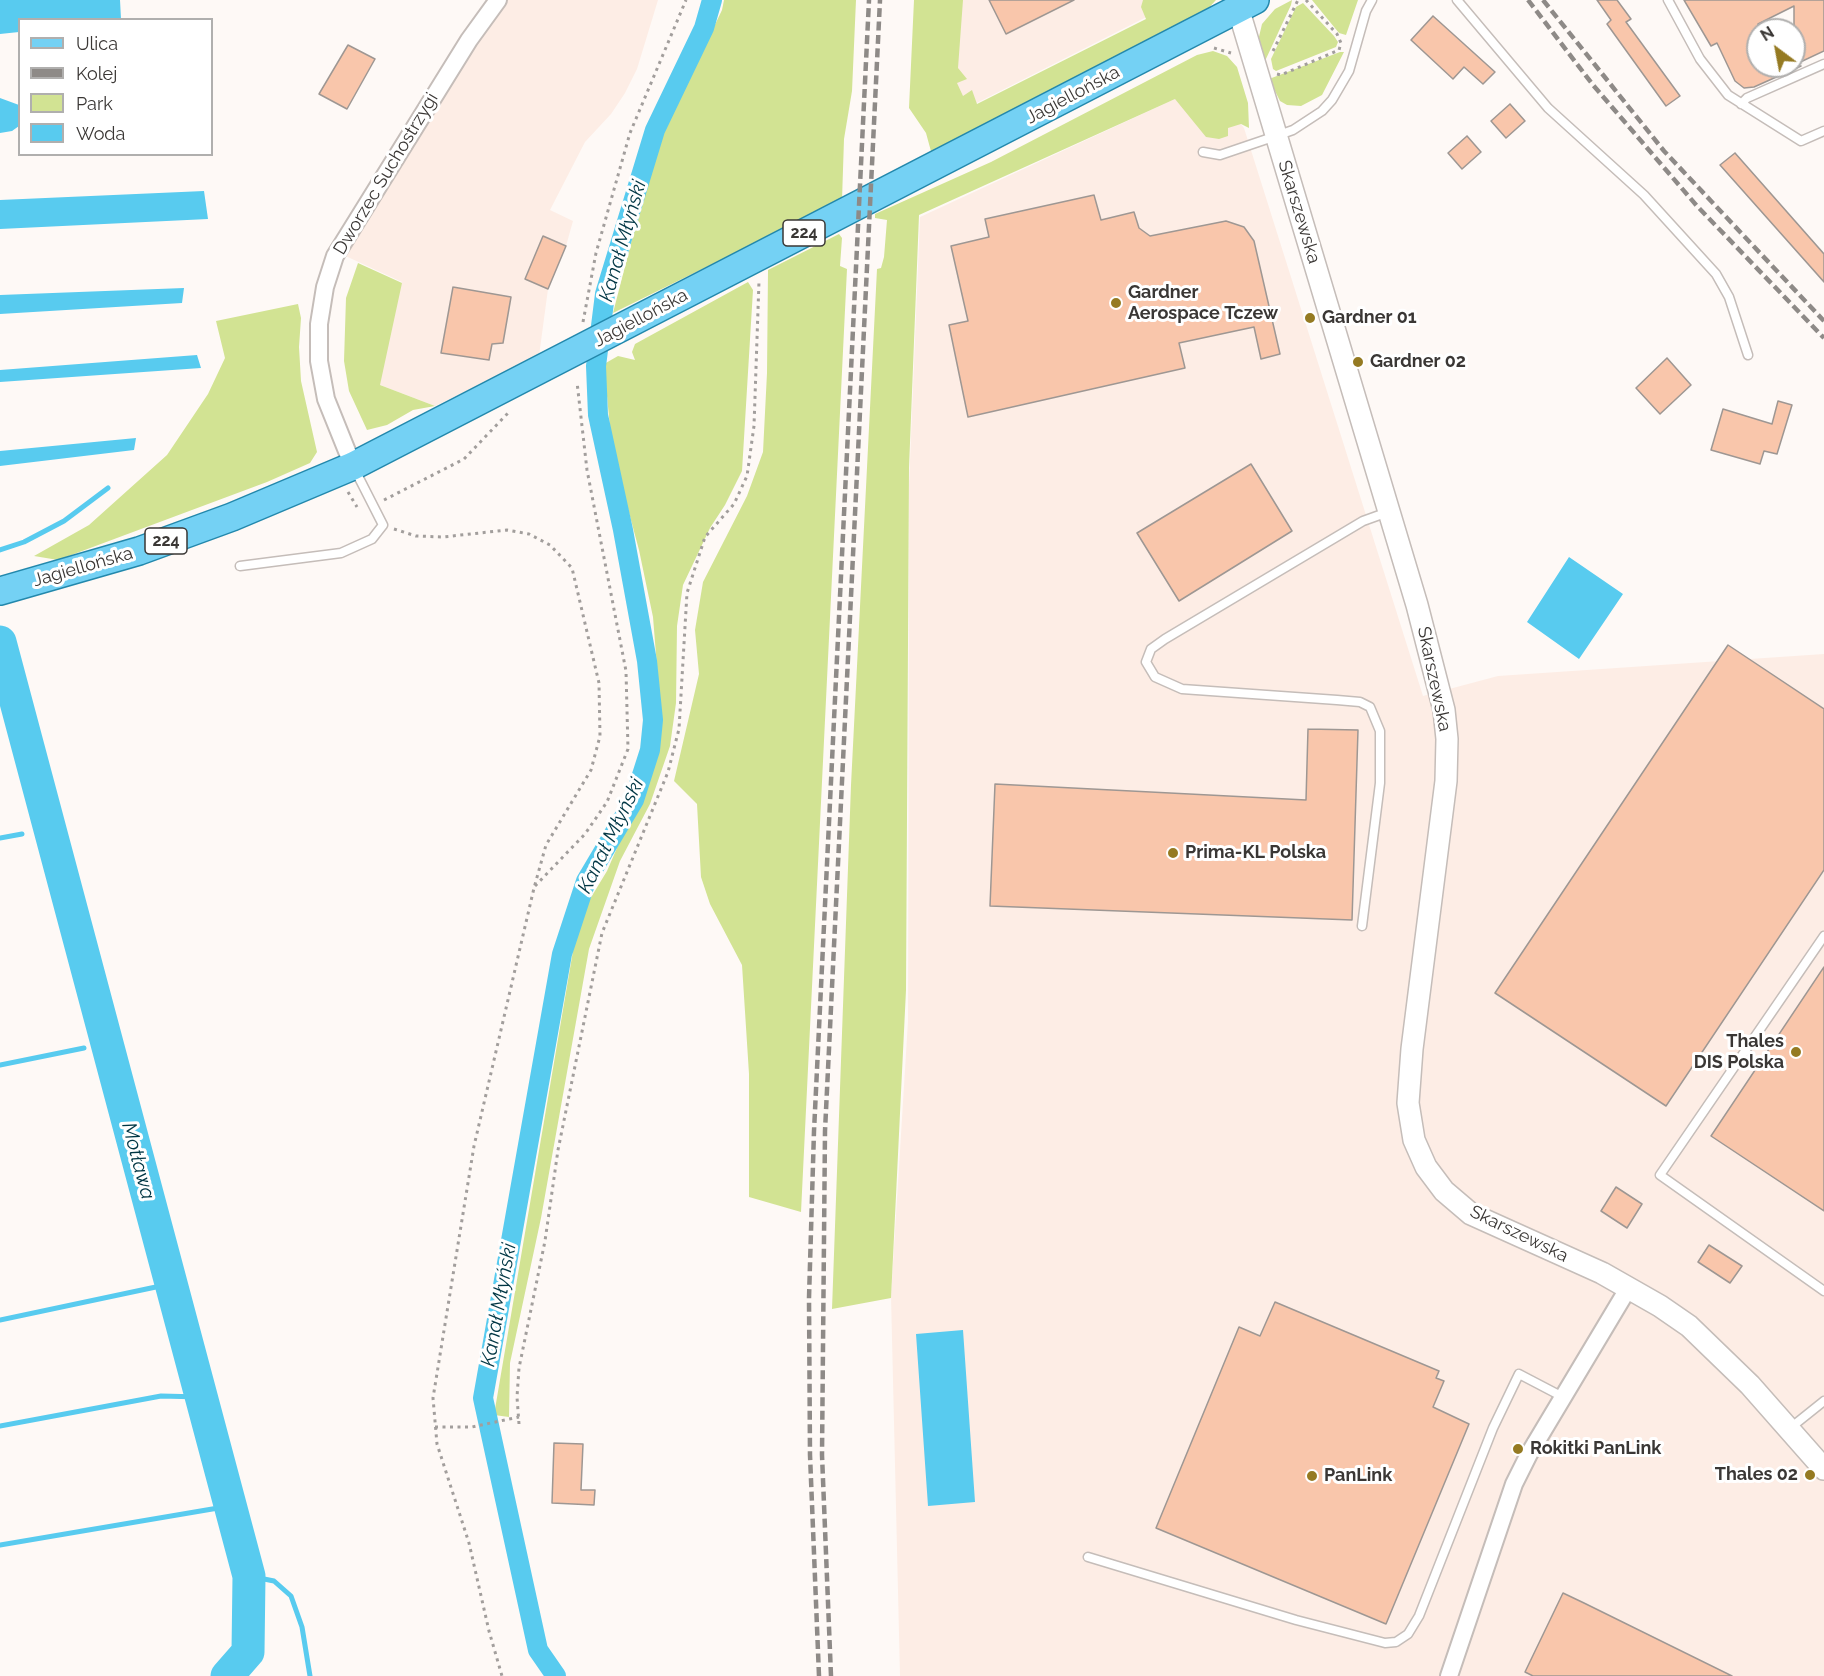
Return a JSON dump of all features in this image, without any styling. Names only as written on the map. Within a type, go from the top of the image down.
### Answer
[{"type":"main road","name":"Jagiellońska","points":[[3,590],[140,551],[232,517],[353,466],[576,353],[1243,3]]},
{"type":"street","name":"Dworzec Suchostrzygi","points":[[353,466],[326,399],[319,361],[319,324],[325,287],[335,256],[469,40],[498,0]]},
{"type":"street","name":"Skarszewska","points":[[1243,3],[1276,136],[1436,673],[1447,739],[1446,781],[1412,1049],[1408,1103],[1414,1140],[1426,1167],[1444,1191],[1471,1214],[1629,1287],[1689,1326],[1718,1352],[1824,1469]]},
{"type":"street","points":[[1449,1676],[1514,1484],[1629,1287]]},
{"type":"lane","points":[[1203,152],[1220,155],[1276,136],[1311,120],[1332,100],[1348,71],[1366,11],[1372,0]]},
{"type":"lane","points":[[1456,0],[1548,108],[1644,195],[1716,274],[1729,297],[1748,355]]},
{"type":"lane","points":[[1668,0],[1700,58],[1728,95],[1801,141],[1824,131]]},
{"type":"lane","points":[[1741,104],[1747,98],[1824,64]]},
{"type":"lane","points":[[240,566],[341,553],[372,539],[383,525],[353,466]]},
{"type":"lane","points":[[1362,926],[1380,783],[1380,731],[1370,707],[1360,702],[1182,689],[1155,677],[1146,662],[1151,649],[1164,639],[1363,521],[1388,512]]},
{"type":"lane","points":[[1824,936],[1660,1175],[1824,1291]]},
{"type":"lane","points":[[1088,1557],[1296,1620],[1385,1643],[1396,1642],[1408,1634],[1419,1616],[1493,1428],[1519,1374],[1563,1397]]},
{"type":"lane","points":[[1788,1430],[1824,1401]]},
{"type":"path","points":[[582,327],[596,253],[630,133],[686,0]]},
{"type":"path","points":[[1268,61],[1299,0]]},
{"type":"path","points":[[1268,71],[1281,75],[1339,50],[1341,43],[1337,34],[1306,0]]},
{"type":"path","points":[[519,1424],[519,1368],[545,1241],[558,1150],[602,933],[668,772],[679,729],[687,593],[705,537],[734,504],[747,477],[754,426],[761,287],[754,259]]},
{"type":"path","points":[[534,888],[585,834],[607,802],[628,749],[626,671],[587,470],[577,382]]},
{"type":"path","points":[[371,504],[464,459],[513,407]]},
{"type":"path","points":[[383,525],[416,536],[463,536],[507,530],[529,534],[550,545],[572,568],[599,683],[600,736],[591,770],[546,845],[534,888],[474,1146],[436,1365],[433,1398],[437,1444],[470,1543],[489,1631],[502,1676]]},
{"type":"path","points":[[435,1427],[472,1427],[519,1417]]},
{"type":"shaded area","points":[[498,0],[658,0],[637,69],[625,93],[611,114],[585,142],[550,210],[573,221],[566,246],[548,289],[539,356],[435,406],[380,385],[372,330],[402,282],[339,253]]},
{"type":"shaded area","points":[[957,0],[1180,0],[951,116]]},
{"type":"shaded area","points":[[1207,84],[1244,128],[1423,696],[1498,676],[1824,654],[1824,1676],[900,1676],[891,1296],[908,1021],[909,485],[920,217]]},
{"type":"green space","points":[[724,0],[856,0],[852,91],[844,139],[842,200],[613,313],[655,150],[722,10]]},
{"type":"green space","points":[[914,0],[963,0],[958,68],[967,79],[957,83],[963,96],[972,90],[977,104],[1146,19],[1141,7],[1143,0],[1216,0],[1204,13],[932,155],[926,133],[909,108]]},
{"type":"green space","points":[[1292,0],[1265,61],[1258,41],[1262,24],[1275,9]]},
{"type":"green space","points":[[1312,0],[1358,0],[1346,35],[1339,33]]},
{"type":"green space","points":[[1303,3],[1338,42],[1336,47],[1276,71],[1273,69],[1271,59],[1296,7]]},
{"type":"green space","points":[[1213,51],[1227,56],[1237,67],[1248,103],[1249,128],[1241,124],[1228,128],[1228,136],[1219,139],[1206,137],[1175,99],[919,215],[909,468],[906,990],[891,1298],[832,1309],[851,785],[877,269],[881,268],[884,257],[887,220],[875,218],[875,214],[991,162],[1197,55]]},
{"type":"green space","points":[[1344,52],[1322,95],[1301,106],[1287,105],[1280,101],[1269,79]]},
{"type":"green space","points":[[839,234],[842,238],[840,266],[847,269],[801,1212],[749,1197],[749,1074],[742,965],[710,904],[701,877],[697,804],[674,781],[699,674],[695,630],[703,582],[747,496],[763,452],[767,373],[768,270]]},
{"type":"green space","points":[[358,263],[402,283],[380,385],[435,406],[413,410],[387,425],[367,430],[349,391],[344,361],[346,298]]},
{"type":"green space","points":[[748,282],[753,290],[742,471],[725,505],[710,528],[683,585],[677,626],[676,703],[670,746],[650,804],[620,861],[589,949],[541,1218],[510,1363],[509,1417],[494,1415],[574,945],[587,904],[607,871],[653,765],[658,738],[660,704],[653,617],[639,550],[612,449],[604,364],[618,356],[635,360],[632,352],[635,344]]},
{"type":"green space","points":[[298,304],[301,318],[299,347],[301,381],[317,452],[310,463],[267,482],[58,560],[34,556],[89,525],[167,455],[208,394],[225,358],[216,321]]},
{"type":"water","points":[[0,0],[120,0],[121,18],[18,18],[18,32],[0,34]]},
{"type":"water","points":[[0,98],[18,105],[18,127],[12,131],[0,133]]},
{"type":"water","points":[[204,191],[208,219],[0,229],[0,200]]},
{"type":"water","points":[[184,288],[182,303],[0,314],[0,295]]},
{"type":"water","points":[[197,355],[201,368],[0,382],[0,370]]},
{"type":"water","points":[[136,438],[134,450],[0,466],[0,451]]},
{"type":"water","points":[[1569,557],[1623,594],[1579,659],[1527,622]]},
{"type":"water","points":[[963,1330],[975,1502],[928,1506],[916,1334]]},
{"type":"building","points":[[989,0],[1074,0],[1006,34]]},
{"type":"building","points":[[1597,0],[1617,0],[1631,19],[1626,22],[1680,96],[1666,106],[1607,24],[1611,20]]},
{"type":"building","points":[[1684,0],[1824,0],[1824,51],[1806,59],[1806,18],[1794,18],[1794,6],[1770,18],[1746,18],[1746,78],[1774,78],[1754,87],[1744,88],[1735,81],[1717,43],[1711,46]]},
{"type":"building","points":[[1433,16],[1495,72],[1483,84],[1464,67],[1453,79],[1411,40]]},
{"type":"building","points":[[348,45],[375,59],[347,109],[319,94]]},
{"type":"building","points":[[1510,104],[1525,121],[1506,138],[1491,121]]},
{"type":"building","points":[[1467,136],[1481,152],[1462,169],[1448,153]]},
{"type":"building","points":[[1735,153],[1824,254],[1824,282],[1720,165]]},
{"type":"building","name":"Gardner Aerospace Tczew","points":[[1094,195],[1101,220],[1134,212],[1139,228],[1150,236],[1226,221],[1244,227],[1254,241],[1280,354],[1261,359],[1254,327],[1179,343],[1185,368],[968,417],[949,325],[968,321],[951,246],[989,237],[985,219]]},
{"type":"building","points":[[543,236],[566,246],[548,289],[525,279]]},
{"type":"building","points":[[453,287],[511,297],[503,343],[492,344],[489,360],[441,353]]},
{"type":"building","points":[[1667,358],[1691,385],[1660,414],[1636,388]]},
{"type":"building","points":[[1778,401],[1792,405],[1777,454],[1764,451],[1760,464],[1711,450],[1723,409],[1772,424]]},
{"type":"building","points":[[1251,464],[1292,531],[1179,601],[1137,533]]},
{"type":"building","points":[[1728,645],[1824,709],[1824,870],[1666,1106],[1495,993]]},
{"type":"building","name":"Prima-KL Polska","points":[[1308,729],[1358,730],[1352,920],[990,906],[995,784],[1306,800]]},
{"type":"building","name":"Thales DIS Polska","points":[[1824,967],[1824,1211],[1711,1136]]},
{"type":"building","points":[[1616,1187],[1642,1204],[1627,1228],[1601,1211]]},
{"type":"building","points":[[1709,1245],[1742,1266],[1730,1283],[1698,1262]]},
{"type":"building","name":"PanLink","points":[[1275,1302],[1439,1371],[1436,1378],[1444,1381],[1433,1407],[1469,1424],[1386,1624],[1156,1528],[1239,1327],[1260,1336]]},
{"type":"building","points":[[554,1443],[583,1444],[581,1490],[595,1490],[594,1505],[552,1503]]},
{"type":"building","points":[[1563,1593],[1732,1676],[1533,1676],[1525,1672]]},
{"type":"waterway","name":"Kanał Młyński","points":[[556,1676],[538,1650],[483,1398],[562,954],[586,881],[634,800],[650,750],[653,720],[647,661],[623,530],[598,415],[596,366],[605,294],[655,130],[704,28],[712,0]]},
{"type":"waterway","points":[[0,550],[24,542],[64,521],[108,488]]},
{"type":"waterway","name":"Motława","points":[[0,642],[249,1576],[248,1652],[227,1676]]},
{"type":"waterway","points":[[0,838],[22,834]]},
{"type":"waterway","points":[[0,1065],[84,1048]]},
{"type":"waterway","points":[[0,1320],[170,1284]]},
{"type":"waterway","points":[[0,1426],[161,1396],[201,1397]]},
{"type":"waterway","points":[[0,1545],[230,1506]]},
{"type":"waterway","points":[[249,1576],[274,1581],[291,1596],[302,1627],[310,1676]]},
{"type":"railway","points":[[819,1676],[810,1455],[809,1298],[814,1131],[869,0]]},
{"type":"railway","points":[[831,1676],[822,1455],[825,1131],[880,0]]},
{"type":"railway","points":[[1528,0],[1593,85],[1697,206],[1824,338]]},
{"type":"railway","points":[[1543,0],[1664,151],[1824,321]]},
{"type":"place","name":"Gardner Aerospace Tczew","points":[[1116,303]]},
{"type":"place","name":"Gardner 01","points":[[1310,318]]},
{"type":"place","name":"Gardner 02","points":[[1358,362]]},
{"type":"place","name":"Prima-KL Polska","points":[[1173,853]]},
{"type":"place","name":"Thales DIS Polska","points":[[1796,1052]]},
{"type":"place","name":"Rokitki PanLink","points":[[1518,1449]]},
{"type":"place","name":"Thales 02","points":[[1810,1475]]},
{"type":"place","name":"PanLink","points":[[1312,1476]]}]
